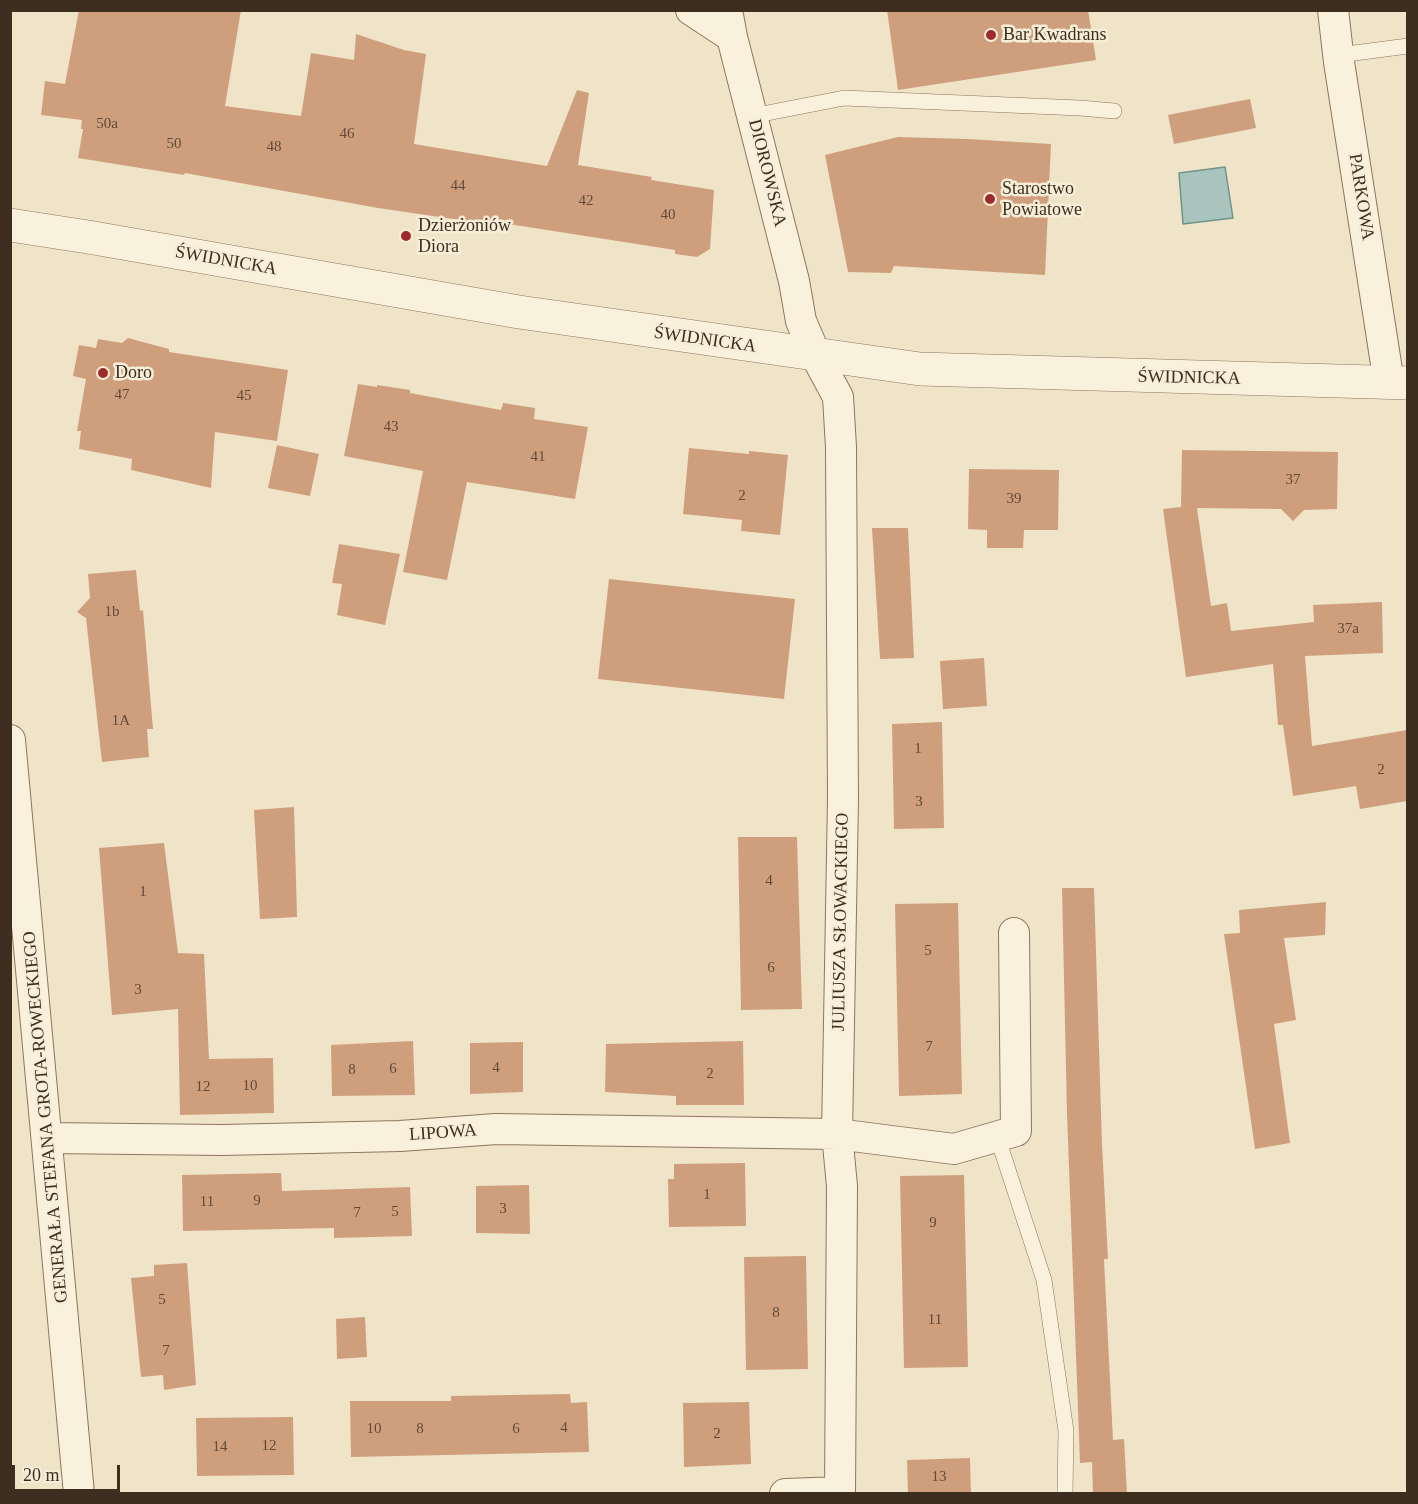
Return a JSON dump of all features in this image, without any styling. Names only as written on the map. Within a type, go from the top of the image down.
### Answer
[{"type":"street","name":"DIOROWSKA","points":[[691,10],[729,24],[794,281],[801,321],[816,356]]},
{"type":"street","name":"PARKOWA","points":[[1333,10],[1339,55],[1398,383]]},
{"type":"street","name":"ŚWIDNICKA","points":[[10,225],[519,312],[920,369],[1398,383]]},
{"type":"street","name":"JULIUSZA SŁOWACKIEGO","points":[[816,356],[838,397],[841,447],[843,799],[837,1134],[842,1186],[840,1493]]},
{"type":"street","name":"GENERAŁA STEFANA GROTA-ROWECKIEGO","points":[[10,740],[79,1494]]},
{"type":"street","points":[[997,1136],[1016,1131],[1014,933]]},
{"type":"street","name":"LIPOWA","points":[[48,1138],[222,1140],[400,1136],[496,1130],[837,1134],[954,1149],[997,1136]]},
{"type":"street","points":[[785,1494],[840,1493]]},
{"type":"lane","points":[[1339,55],[1407,46]]},
{"type":"lane","points":[[752,116],[844,98],[1114,111]]},
{"type":"lane","points":[[997,1136],[1044,1280],[1066,1431],[1065,1494]]},
{"type":"water","points":[[1225,167],[1233,218],[1183,224],[1179,173]]},
{"type":"building","points":[[79,10],[241,10],[225,106],[301,116],[311,53],[354,60],[356,34],[404,50],[426,54],[414,144],[547,166],[577,90],[589,93],[578,165],[714,190],[710,249],[697,257],[675,254],[675,250],[502,223],[501,226],[378,208],[185,173],[184,175],[78,158],[83,129],[81,129],[82,120],[41,115],[45,81],[65,84]]},
{"type":"building","name":"Bar Kwadrans","points":[[887,10],[1088,10],[1096,60],[898,90]]},
{"type":"building","points":[[1250,99],[1256,128],[1174,144],[1168,115]]},
{"type":"building","name":"Starostwo Powiatowe","points":[[898,137],[1051,144],[1045,275],[894,266],[891,273],[848,272],[825,155]]},
{"type":"building","points":[[128,338],[169,349],[169,352],[288,370],[277,441],[215,432],[211,488],[131,470],[132,459],[79,449],[81,431],[77,431],[86,379],[73,376],[79,345],[96,348],[98,339],[122,343]]},
{"type":"building","points":[[358,384],[410,390],[410,393],[501,410],[503,403],[535,408],[534,419],[588,427],[575,499],[467,482],[447,580],[403,572],[423,471],[344,456]]},
{"type":"building","points":[[277,445],[319,454],[310,496],[268,488]]},
{"type":"building","points":[[689,448],[788,455],[780,535],[741,531],[742,520],[683,514]]},
{"type":"building","points":[[1182,450],[1338,452],[1337,509],[1304,510],[1293,521],[1281,509],[1197,508],[1211,606],[1227,603],[1231,631],[1314,622],[1313,605],[1382,602],[1383,653],[1305,656],[1312,746],[1407,730],[1407,801],[1360,809],[1356,786],[1293,796],[1283,725],[1278,725],[1273,664],[1186,677],[1163,509],[1181,507]]},
{"type":"building","points":[[969,469],[1059,470],[1058,530],[1024,530],[1023,548],[987,548],[987,530],[968,529]]},
{"type":"building","points":[[872,528],[908,528],[914,658],[880,659]]},
{"type":"building","points":[[339,544],[400,554],[385,625],[337,615],[342,584],[332,583]]},
{"type":"building","points":[[136,570],[140,611],[143,610],[153,729],[147,729],[149,757],[102,762],[86,618],[77,612],[90,598],[88,574]]},
{"type":"building","points":[[609,579],[795,599],[784,699],[598,679]]},
{"type":"building","points":[[984,658],[987,706],[943,709],[940,661]]},
{"type":"building","points":[[942,722],[944,828],[894,829],[892,724]]},
{"type":"building","points":[[294,807],[297,917],[260,919],[254,810]]},
{"type":"building","points":[[738,837],[797,837],[802,1009],[741,1010]]},
{"type":"building","points":[[164,843],[178,953],[204,954],[209,1059],[273,1058],[274,1113],[180,1115],[178,1009],[112,1015],[99,848]]},
{"type":"building","points":[[1062,888],[1094,888],[1108,1259],[1104,1259],[1113,1440],[1124,1439],[1127,1494],[1093,1494],[1092,1462],[1080,1463],[1067,1114]]},
{"type":"building","points":[[1326,902],[1325,935],[1284,938],[1296,1020],[1274,1024],[1290,1143],[1255,1149],[1224,934],[1240,933],[1239,910]]},
{"type":"building","points":[[958,903],[962,1094],[899,1096],[895,904]]},
{"type":"building","points":[[413,1041],[415,1095],[332,1096],[331,1045]]},
{"type":"building","points":[[743,1041],[744,1105],[676,1105],[676,1096],[605,1092],[606,1044]]},
{"type":"building","points":[[523,1042],[523,1092],[470,1094],[470,1043]]},
{"type":"building","points":[[745,1163],[746,1226],[669,1227],[668,1179],[674,1179],[674,1164]]},
{"type":"building","points":[[281,1173],[282,1191],[410,1187],[412,1236],[334,1238],[334,1228],[183,1231],[182,1175]]},
{"type":"building","points":[[964,1175],[968,1367],[904,1368],[900,1176]]},
{"type":"building","points":[[529,1185],[530,1234],[476,1233],[476,1186]]},
{"type":"building","points":[[806,1256],[808,1369],[746,1370],[744,1257]]},
{"type":"building","points":[[187,1263],[196,1385],[164,1390],[163,1375],[141,1377],[131,1278],[154,1276],[154,1265]]},
{"type":"building","points":[[365,1317],[367,1357],[337,1359],[336,1319]]},
{"type":"building","points":[[570,1394],[571,1403],[587,1402],[589,1452],[351,1457],[350,1401],[451,1401],[451,1396]]},
{"type":"building","points":[[749,1402],[751,1464],[684,1467],[683,1403]]},
{"type":"building","points":[[293,1417],[294,1475],[197,1476],[196,1418]]},
{"type":"building","points":[[970,1458],[971,1494],[908,1494],[907,1460]]},
{"type":"place","name":"Bar Kwadrans","points":[[991,35]]},
{"type":"place","name":"Starostwo Powiatowe","points":[[990,199]]},
{"type":"place","name":"Dzierżoniów Diora","points":[[406,236]]},
{"type":"place","name":"Doro","points":[[103,373]]}]
